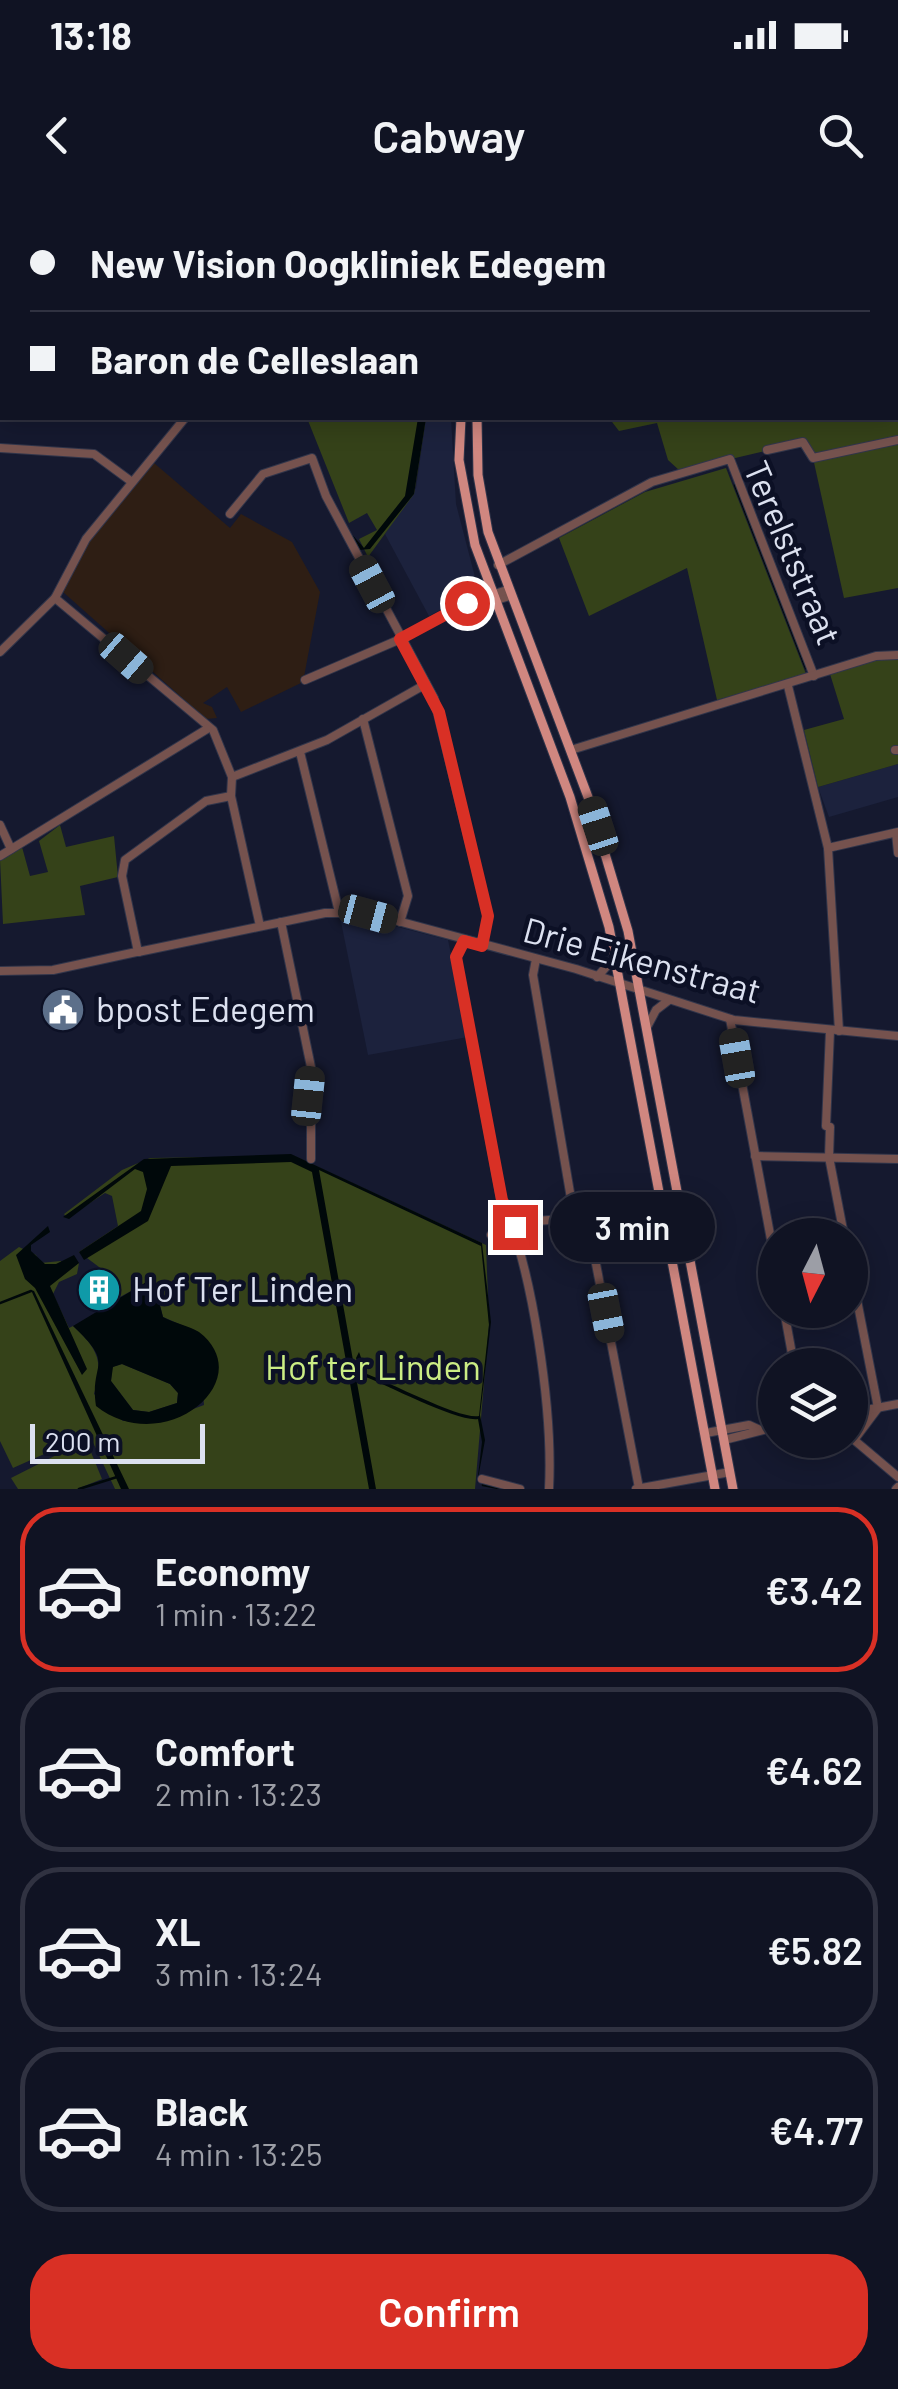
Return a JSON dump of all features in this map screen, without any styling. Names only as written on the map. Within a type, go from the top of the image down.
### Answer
[{"type":"main road","points":[[461,420],[459,460],[465,505],[492,598],[591,858],[616,956],[715,1489]]},
{"type":"main road","points":[[477,420],[480,492],[498,565],[571,750],[607,854],[640,991],[733,1489]]},
{"type":"main road","points":[[591,858],[607,854]]},
{"type":"main road","points":[[628,1020],[634,1013],[646,1022]]},
{"type":"street","points":[[0,652],[55,598],[81,547],[182,420]]},
{"type":"street","points":[[767,450],[803,442],[813,458],[898,440]]},
{"type":"street","points":[[0,448],[94,454],[132,482]]},
{"type":"street","points":[[230,514],[263,474],[312,458],[326,496],[439,712],[488,916],[482,946]]},
{"type":"street","name":"Terelststraat","points":[[498,565],[666,476],[730,459],[814,676]]},
{"type":"street","points":[[304,680],[449,614],[508,593]]},
{"type":"street","points":[[55,598],[217,736],[232,777],[231,796],[260,926]]},
{"type":"street","points":[[571,750],[876,656],[898,655]]},
{"type":"street","points":[[232,777],[300,752],[426,684]]},
{"type":"street","points":[[788,686],[828,848],[835,1031],[826,1126],[830,1126],[830,1158],[841,1218]]},
{"type":"street","points":[[363,719],[408,896],[400,922]]},
{"type":"street","points":[[0,856],[207,729]]},
{"type":"street","points":[[300,752],[339,912]]},
{"type":"street","points":[[138,952],[122,876],[126,860],[206,801],[231,796]]},
{"type":"street","points":[[0,825],[12,849]]},
{"type":"street","points":[[828,848],[897,832],[898,853]]},
{"type":"street","name":"Drie Eikenstraat","points":[[0,971],[53,970],[339,912],[400,922],[730,1018],[835,1031],[898,1033]]},
{"type":"street","points":[[281,922],[312,1067],[311,1159]]},
{"type":"street","points":[[464,941],[456,957],[502,1200],[515,1227],[544,1386],[549,1489]]},
{"type":"street","points":[[597,977],[616,956]]},
{"type":"street","points":[[536,959],[532,975],[574,1216]]},
{"type":"street","points":[[646,1022],[670,1000]]},
{"type":"street","points":[[730,1018],[767,1218]]},
{"type":"street","points":[[755,1156],[898,1160]]},
{"type":"street","points":[[491,1236],[515,1227],[587,1217],[637,1489],[730,1472]]},
{"type":"street","points":[[862,1328],[878,1408]]},
{"type":"street","points":[[868,1410],[898,1404]]},
{"type":"street","points":[[868,1420],[878,1408]]},
{"type":"street","points":[[706,1433],[758,1430]]},
{"type":"street","points":[[868,1452],[898,1477]]},
{"type":"street","points":[[482,1479],[520,1489]]},
{"type":"shaded area","points":[[418,420],[426,420],[414,494],[370,549],[359,550],[349,531],[364,548],[405,496]]},
{"type":"shaded area","points":[[426,420],[451,420],[456,504],[475,577],[473,588],[461,599],[429,616],[385,534],[416,488]]},
{"type":"shaded area","points":[[154,463],[230,528],[241,514],[292,542],[320,592],[303,682],[241,712],[227,687],[203,703],[212,707],[217,718],[206,719],[63,592],[83,549]]},
{"type":"shaded area","points":[[898,764],[898,797],[829,817],[818,787]]},
{"type":"shaded area","points":[[340,917],[367,919],[448,940],[468,1037],[368,1055]]},
{"type":"shaded area","points":[[291,1154],[482,1243],[491,1322],[480,1415],[485,1440],[477,1484],[482,1442],[478,1419],[440,1409],[363,1376],[356,1358],[359,1352],[367,1374],[442,1407],[479,1416],[489,1325],[481,1246],[319,1170],[376,1489],[369,1489],[312,1172],[291,1162],[171,1166],[148,1221],[84,1260],[79,1252],[141,1211],[147,1189],[143,1172],[135,1169],[69,1219],[63,1217],[144,1159]]},
{"type":"shaded area","points":[[48,1226],[50,1232],[31,1245],[31,1251],[45,1264],[56,1264],[74,1255],[79,1263],[50,1286],[87,1369],[82,1375],[35,1288],[25,1279],[16,1255]]},
{"type":"shaded area","points":[[153,1278],[163,1317],[199,1332],[215,1351],[219,1371],[212,1391],[196,1407],[175,1419],[150,1424],[122,1420],[96,1406],[98,1357],[73,1326]],"holes":[[[122,1364],[170,1384],[178,1393],[177,1403],[149,1412],[133,1410],[111,1381],[113,1367]]]},
{"type":"shaded area","points":[[31,1290],[34,1291],[129,1489],[121,1489]]},
{"type":"green space","points":[[308,420],[426,420],[414,494],[368,557],[359,539],[377,530],[367,513],[349,523]]},
{"type":"green space","points":[[611,420],[898,420],[898,588],[844,598],[813,458],[803,442],[680,471],[668,460],[657,423],[619,431]]},
{"type":"green space","points":[[726,468],[806,674],[717,700],[687,568],[589,616],[559,538],[645,492]]},
{"type":"green space","points":[[898,657],[898,764],[818,787],[804,730],[844,719],[830,674],[876,658]]},
{"type":"green space","points":[[60,825],[66,847],[114,836],[118,877],[80,886],[85,915],[3,924],[0,859],[22,847],[30,876],[48,872],[39,841]]},
{"type":"green space","name":"Hof ter Linden","points":[[294,1156],[486,1245],[489,1324],[475,1489],[115,1489],[89,1434],[13,1468],[0,1441],[0,1261],[19,1247],[36,1255],[40,1263],[61,1261],[61,1272],[79,1263],[77,1274],[59,1282],[53,1294],[69,1328],[73,1326],[81,1334],[97,1356],[94,1394],[123,1421],[161,1421],[204,1405],[198,1332],[163,1317],[153,1279],[120,1297],[103,1270],[79,1252],[118,1226],[112,1196],[105,1193],[67,1218],[64,1214],[122,1170],[150,1158]]},
{"type":"green space","points":[[122,1364],[170,1384],[178,1393],[177,1403],[149,1412],[133,1410],[111,1381],[112,1367]]},
{"type":"green space","points":[[86,1440],[102,1479],[77,1489],[18,1489],[11,1478]]},
{"type":"waterway","points":[[735,485],[806,668]]},
{"type":"waterway","points":[[0,1303],[31,1291]]},
{"type":"waterway","points":[[79,1489],[117,1477]]},
{"type":"waterway","points":[[483,1485],[503,1489]]},
{"type":"place","name":"bpost Edegem","points":[[63,1010]]},
{"type":"place","name":"Hof Ter Linden","points":[[99,1290]]},
{"type":"route","points":[[467,603],[400,639],[439,712],[488,916],[482,946],[464,941],[456,957],[502,1200],[515,1227]]}]
